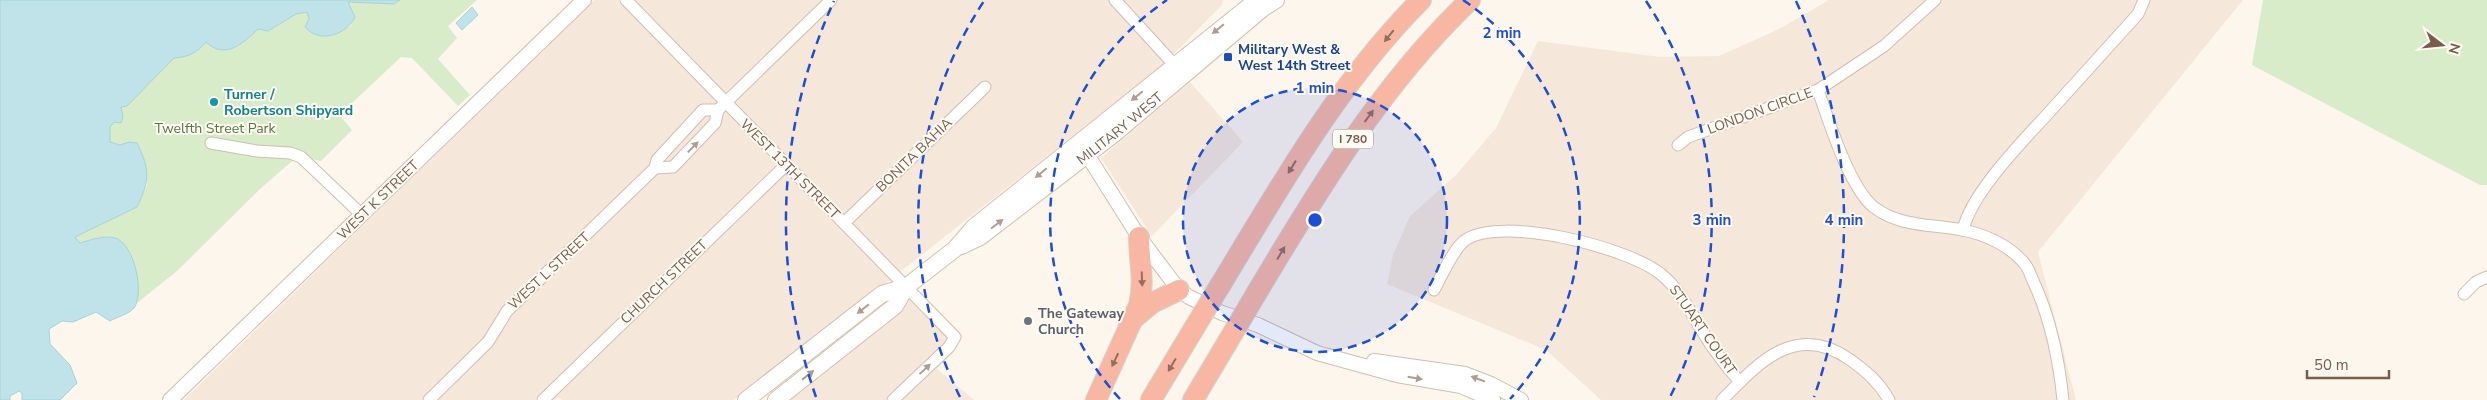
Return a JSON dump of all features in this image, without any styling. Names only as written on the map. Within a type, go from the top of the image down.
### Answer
[{"type":"highway","name":"I 780","points":[[1151,400],[1310,139],[1351,82],[1421,0]]},
{"type":"highway","name":"I 780","points":[[1192,400],[1312,200],[1377,105],[1412,61],[1470,0]]},
{"type":"highway","points":[[1096,400],[1133,319],[1143,290],[1139,237]]},
{"type":"highway","points":[[1133,319],[1152,303],[1178,290]]},
{"type":"main road","name":"MILITARY WEST","points":[[746,400],[882,294],[906,287],[955,249],[980,237],[1179,70],[1257,0]]},
{"type":"main road","name":"MILITARY WEST","points":[[1179,70],[1276,0]]},
{"type":"main road","name":"MILITARY WEST","points":[[776,400],[895,306],[906,287]]},
{"type":"street","name":"WEST K STREET","points":[[170,400],[584,0]]},
{"type":"street","name":"WEST 13TH STREET","points":[[626,0],[721,106],[786,165],[955,337],[949,347],[893,400]]},
{"type":"street","name":"WEST L STREET","points":[[655,168],[673,167],[715,123],[721,106],[831,0]]},
{"type":"street","points":[[1115,0],[1179,70]]},
{"type":"street","name":"LONDON CIRCLE","points":[[1678,145],[1688,137],[1818,90],[1884,46],[1935,0]]},
{"type":"street","points":[[1963,230],[1966,217],[1982,192],[2016,149],[2138,14],[2144,0]]},
{"type":"street","name":"BONITA BAHIA","points":[[844,223],[985,87]]},
{"type":"street","points":[[1818,90],[1840,150],[1862,193],[1874,207],[1901,220],[1923,226],[1963,230],[2002,244],[2025,263],[2042,302],[2059,361],[2062,400]]},
{"type":"street","name":"WEST L STREET","points":[[429,400],[488,342],[506,311],[655,168],[657,160],[703,110],[721,106]]},
{"type":"street","points":[[211,142],[257,151],[290,153],[301,157],[362,215]]},
{"type":"street","points":[[1084,149],[1139,237],[1178,290],[1222,313],[1258,325],[1317,353],[1397,375],[1461,386],[1493,400]]},
{"type":"street","name":"CHURCH STREET","points":[[543,400],[786,165]]},
{"type":"street","name":"STUART COURT","points":[[1434,290],[1464,242],[1481,234],[1514,230],[1574,240],[1622,252],[1647,264],[1672,284],[1718,356],[1740,382]]},
{"type":"street","points":[[2464,294],[2476,282],[2487,277]]},
{"type":"street","points":[[1722,400],[1775,352],[1790,346],[1815,344],[1846,357],[1866,370],[1889,400]]},
{"type":"street","points":[[1317,353],[1464,374],[1491,384],[1521,400]]},
{"type":"shaded area","points":[[594,0],[1223,0],[1222,5],[1165,63],[734,400],[562,400],[558,397],[555,400],[184,400]]},
{"type":"shaded area","points":[[1829,0],[2243,0],[2038,252],[2076,400],[1601,400],[1546,350],[1387,284],[1393,255],[1410,216],[1456,175],[1496,128],[1538,41],[1660,57],[1719,56],[1781,28]]},
{"type":"shaded area","points":[[1190,82],[1243,142],[1152,236],[1101,158]]},
{"type":"shaded area","points":[[908,299],[957,347],[937,369],[974,400],[783,400]]},
{"type":"green space","name":"Twelfth Street Park","points":[[400,0],[477,0],[448,26],[457,38],[438,59],[470,95],[458,106],[412,58],[401,57],[351,104],[341,117],[352,130],[321,161],[301,157],[291,162],[260,189],[177,271],[137,303],[138,279],[112,237],[80,243],[75,237],[137,207],[147,185],[146,169],[125,145],[110,143],[110,127],[121,107],[127,106],[174,58],[192,53],[206,42],[223,48],[235,47],[240,45],[258,29],[268,31],[296,14],[308,12],[309,19],[332,36],[351,25],[347,1],[394,4]]},
{"type":"green space","points":[[2263,0],[2487,0],[2487,185],[2480,185],[2252,65]]},
{"type":"water","points":[[0,0],[400,0],[394,4],[348,2],[355,17],[346,29],[332,35],[318,35],[305,27],[309,19],[307,12],[296,14],[268,31],[258,29],[246,40],[227,50],[220,50],[206,42],[192,54],[174,58],[127,106],[121,107],[123,116],[121,123],[114,122],[110,127],[110,142],[120,145],[129,142],[137,143],[146,168],[147,175],[144,190],[137,207],[75,237],[80,243],[107,237],[115,238],[122,242],[128,249],[136,269],[138,281],[137,301],[132,310],[110,321],[96,312],[73,322],[62,321],[49,329],[50,344],[70,365],[77,383],[60,400],[22,400],[22,393],[19,391],[10,396],[10,400],[0,400]]},
{"type":"water","points":[[472,7],[478,15],[462,30],[456,23]]},
{"type":"place","name":"Military West & West 14th Street","points":[[1228,57]]},
{"type":"place","name":"Turner / Robertson Shipyard","points":[[214,102]]},
{"type":"place","name":"The Gateway Church","points":[[1028,321]]}]
